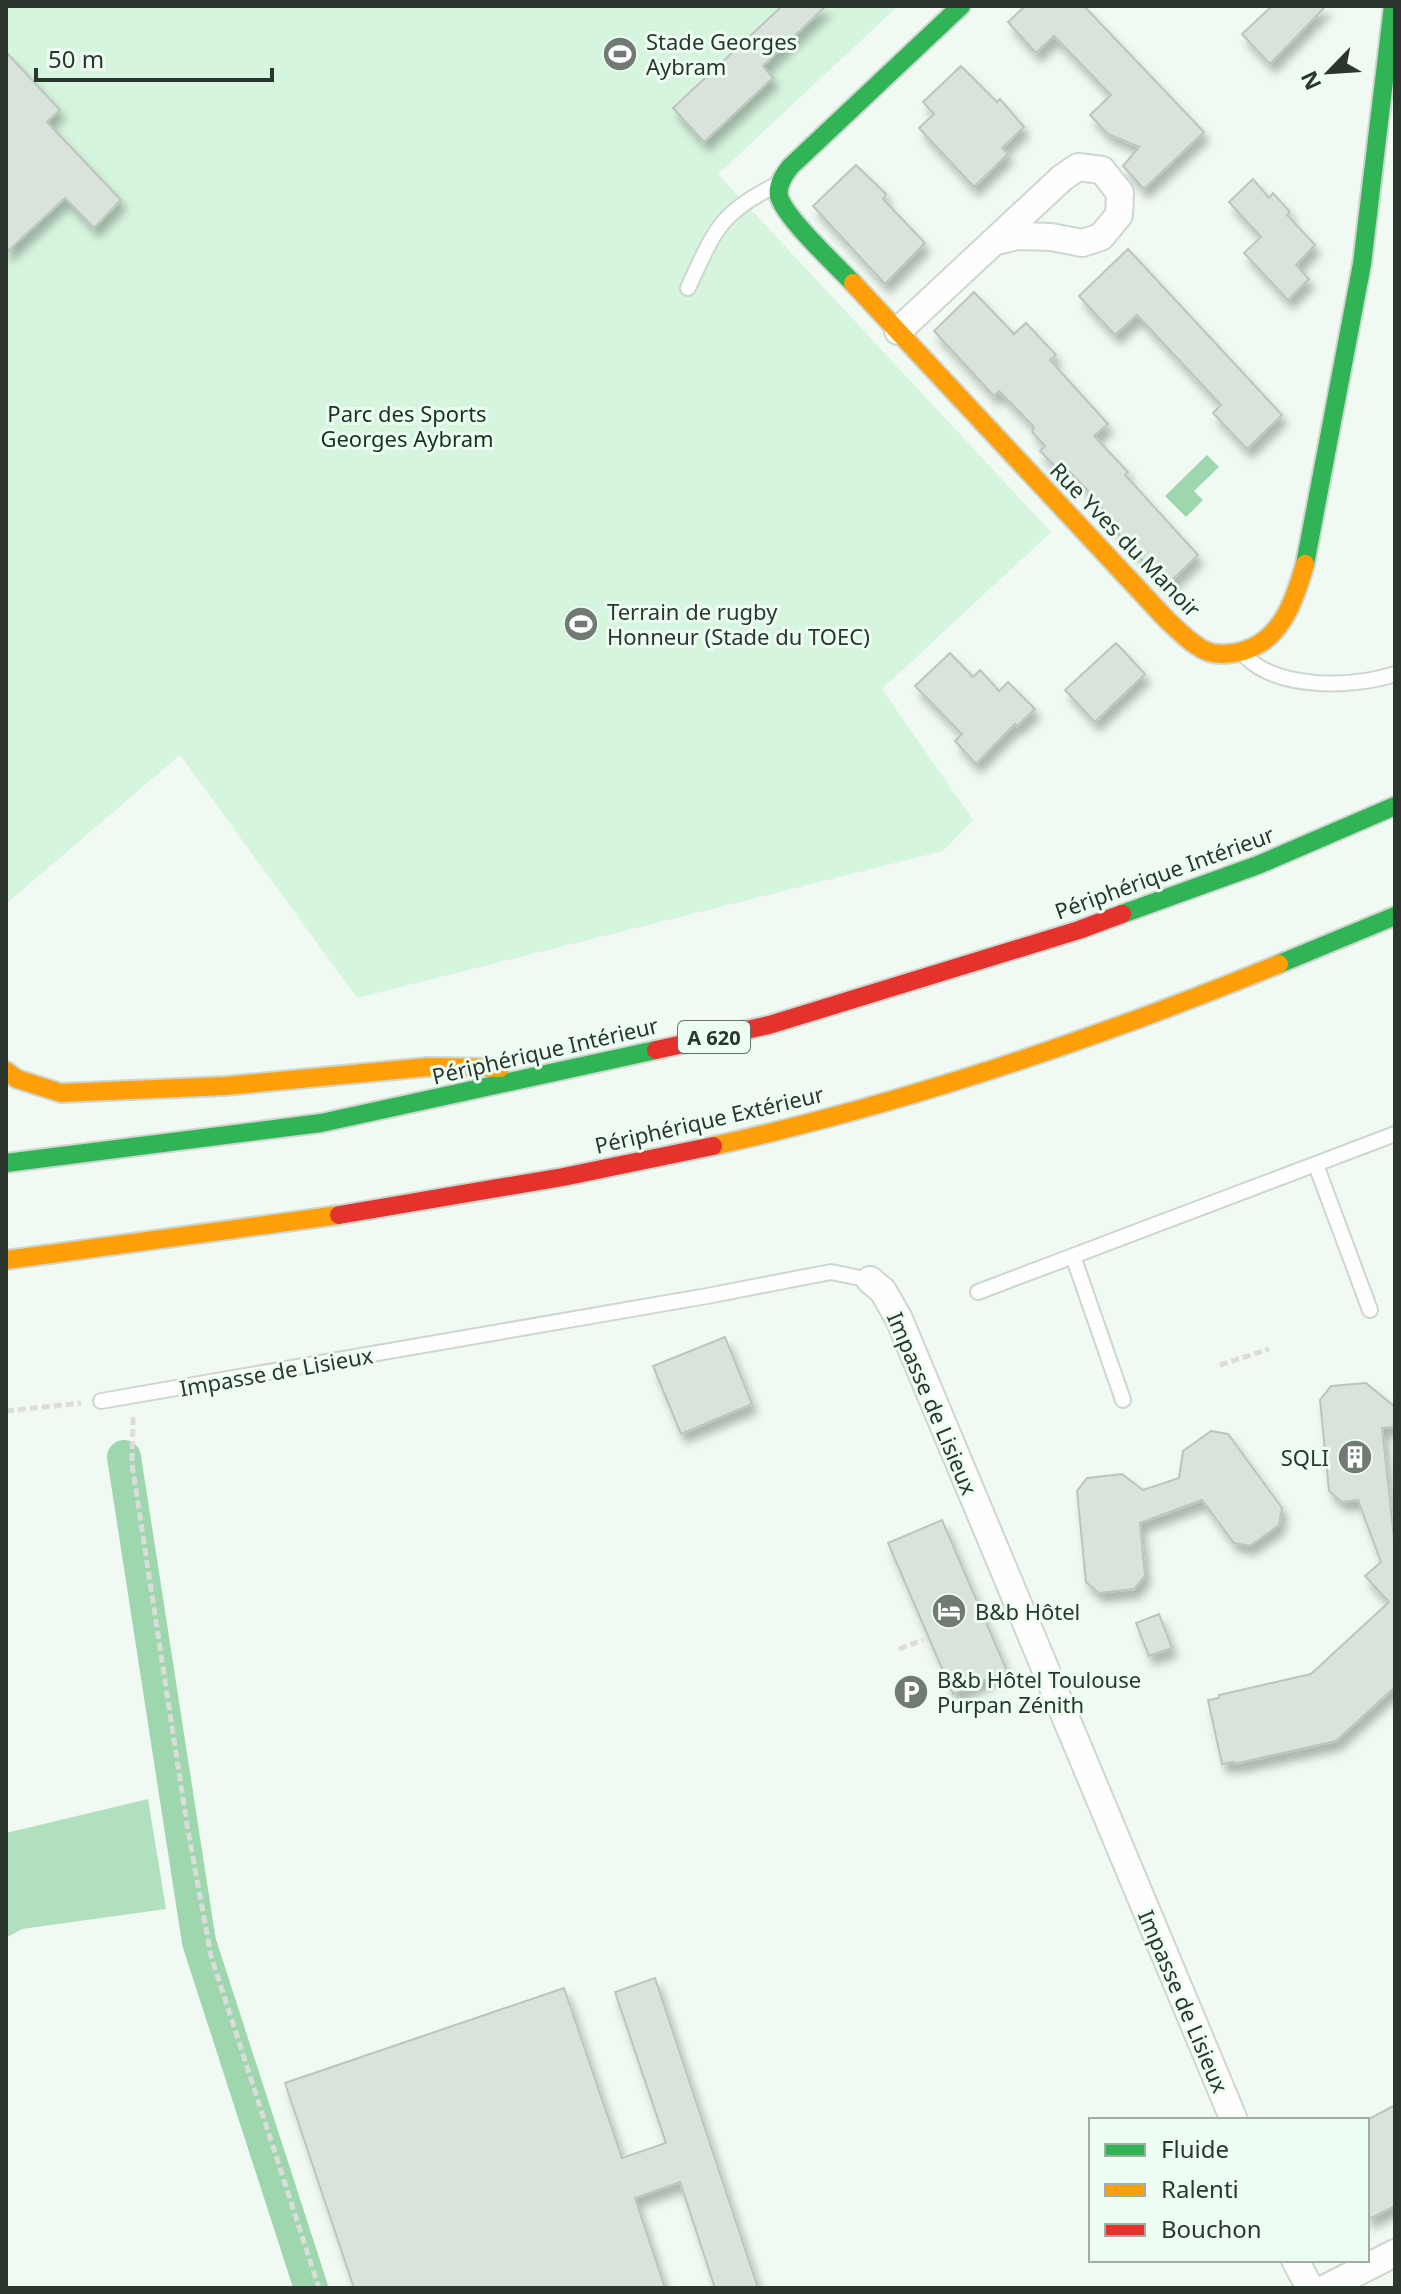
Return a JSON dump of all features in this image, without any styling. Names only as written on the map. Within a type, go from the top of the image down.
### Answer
[{"type":"main road","points":[[778,184],[790,167],[961,6]]},
{"type":"main road","points":[[1242,652],[1271,639],[1299,587],[1311,542],[1362,264],[1393,6]]},
{"type":"main road","name":"Rue Yves du Manoir","points":[[778,184],[778,200],[792,218],[1167,620],[1198,646],[1213,653],[1242,652]]},
{"type":"main road","name":"Périphérique Intérieur","points":[[6,1163],[321,1123],[769,1025],[1079,930],[1258,865],[1395,806]]},
{"type":"main road","name":"Périphérique Extérieur","points":[[6,1260],[198,1236],[576,1175],[748,1138],[903,1096],[1079,1039],[1180,1004],[1395,916]]},
{"type":"main road","points":[[6,1071],[17,1079],[61,1093],[225,1086],[428,1067],[570,1068]]},
{"type":"street","points":[[898,331],[993,242],[1062,178],[1078,167],[1102,170],[1120,193],[1119,215],[1101,237],[1082,243],[1051,237],[1017,236],[993,242]]},
{"type":"street","name":"Impasse de Lisieux","points":[[870,1280],[883,1291],[899,1319],[1233,2118]]},
{"type":"street","points":[[1326,2288],[1395,2253]]},
{"type":"street","points":[[1296,2262],[1310,2288]]},
{"type":"lane","points":[[688,288],[717,227],[743,202],[778,184]]},
{"type":"lane","points":[[1242,652],[1255,666],[1269,674],[1332,685],[1395,674]]},
{"type":"lane","points":[[978,1292],[1395,1134]]},
{"type":"lane","points":[[1316,1165],[1370,1310]]},
{"type":"lane","points":[[1073,1256],[1123,1400]]},
{"type":"lane","name":"Impasse de Lisieux","points":[[101,1401],[831,1272],[870,1280]]},
{"type":"path","points":[[1220,1365],[1269,1349]]},
{"type":"path","points":[[134,1396],[132,1464],[187,1825],[211,1956],[319,2288]]},
{"type":"path","points":[[6,1411],[101,1401]]},
{"type":"path","points":[[899,1649],[923,1640]]},
{"type":"green space","name":"Parc des Sports Georges Aybram","points":[[6,6],[898,6],[718,174],[1051,532],[882,689],[973,820],[943,851],[357,998],[180,755],[6,904]]},
{"type":"shaded area","points":[[1207,455],[1219,467],[1194,491],[1203,500],[1186,517],[1165,496]]},
{"type":"shaded area","points":[[148,1799],[166,1909],[22,1929],[6,1938],[6,1833]]},
{"type":"building","points":[[782,6],[826,6],[763,66],[773,78],[704,142],[673,108]]},
{"type":"building","points":[[1025,6],[1084,6],[1204,132],[1144,189],[1123,166],[1139,147],[1108,134],[1090,115],[1111,95],[1054,36],[1036,53],[1008,22]]},
{"type":"building","points":[[1272,6],[1326,6],[1270,64],[1242,34]]},
{"type":"building","points":[[6,52],[60,110],[47,122],[121,200],[94,228],[65,198],[6,253]]},
{"type":"building","points":[[961,66],[997,102],[1000,99],[1024,127],[1002,148],[1008,154],[974,187],[919,128],[934,114],[923,102]]},
{"type":"building","points":[[856,165],[886,194],[883,199],[925,243],[885,284],[813,206]]},
{"type":"building","points":[[1253,179],[1269,198],[1273,193],[1290,212],[1287,215],[1315,245],[1296,265],[1309,279],[1288,300],[1244,253],[1261,237],[1229,202]]},
{"type":"building","points":[[1128,249],[1282,415],[1247,449],[1213,413],[1221,405],[1137,315],[1115,335],[1079,296]]},
{"type":"building","points":[[974,292],[1014,334],[1026,323],[1056,355],[1050,360],[1108,424],[1094,436],[1198,555],[1166,586],[1113,528],[1116,525],[1088,491],[1063,465],[1059,470],[1040,451],[1045,446],[1032,432],[1034,427],[999,391],[994,396],[934,331]]},
{"type":"building","points":[[1116,643],[1145,674],[1095,722],[1065,690]]},
{"type":"building","points":[[950,653],[973,677],[980,670],[999,691],[1008,682],[1035,709],[1017,726],[1015,724],[976,764],[955,741],[962,734],[915,686]]},
{"type":"building","points":[[725,1337],[752,1404],[681,1434],[653,1366]]},
{"type":"building","points":[[1366,1383],[1395,1407],[1395,1427],[1382,1428],[1395,1548],[1395,1687],[1336,1741],[1222,1764],[1208,1700],[1311,1674],[1389,1602],[1365,1576],[1381,1562],[1358,1500],[1342,1502],[1329,1491],[1320,1400],[1331,1386]]},
{"type":"building","points":[[1211,1431],[1228,1434],[1282,1508],[1279,1525],[1250,1546],[1234,1543],[1202,1500],[1140,1523],[1145,1576],[1134,1589],[1099,1593],[1086,1582],[1077,1491],[1087,1478],[1122,1474],[1143,1490],[1179,1478],[1183,1451]]},
{"type":"building","name":"B&b Hôtel","points":[[942,1520],[1007,1671],[953,1694],[888,1543]]},
{"type":"building","points":[[1159,1614],[1172,1648],[1149,1656],[1136,1623]]},
{"type":"building","points":[[655,1978],[758,2288],[715,2288],[680,2182],[635,2198],[665,2288],[354,2288],[285,2083],[564,1988],[622,2158],[666,2143],[615,1992]]},
{"type":"building","points":[[1395,2105],[1395,2206],[1369,2219],[1369,2119]]},
{"type":"waterway","points":[[124,1457],[199,1942],[311,2288]]},
{"type":"traffic: fast","points":[[853,283],[790,216],[779,196],[780,184],[790,167],[961,6]]},
{"type":"traffic: fast","points":[[1305,564],[1362,264],[1393,6]]},
{"type":"traffic: fast","points":[[1122,914],[1258,865],[1395,806]]},
{"type":"traffic: fast","points":[[1279,964],[1395,916]]},
{"type":"traffic: fast","points":[[6,1163],[321,1123],[656,1050]]},
{"type":"traffic: slow","points":[[853,283],[1167,620],[1201,648],[1215,654],[1234,653],[1256,646],[1268,638],[1285,616],[1305,564]]},
{"type":"traffic: slow","points":[[713,1146],[858,1110],[1000,1067],[1141,1018],[1279,964]]},
{"type":"traffic: slow","points":[[6,1071],[17,1079],[61,1093],[225,1086],[428,1067],[500,1068]]},
{"type":"traffic: slow","points":[[6,1260],[339,1215]]},
{"type":"traffic: jam","points":[[656,1050],[769,1025],[1122,914]]},
{"type":"traffic: jam","points":[[339,1215],[563,1177],[713,1146]]},
{"type":"place","name":"Stade Georges Aybram","points":[[620,54]]},
{"type":"place","name":"Terrain de rugby Honneur (Stade du TOEC)","points":[[581,624]]},
{"type":"place","name":"SQLI","points":[[1355,1457]]},
{"type":"place","name":"B&b Hôtel","points":[[949,1611]]},
{"type":"place","name":"B&b Hôtel Toulouse Purpan Zénith","points":[[911,1692]]}]
